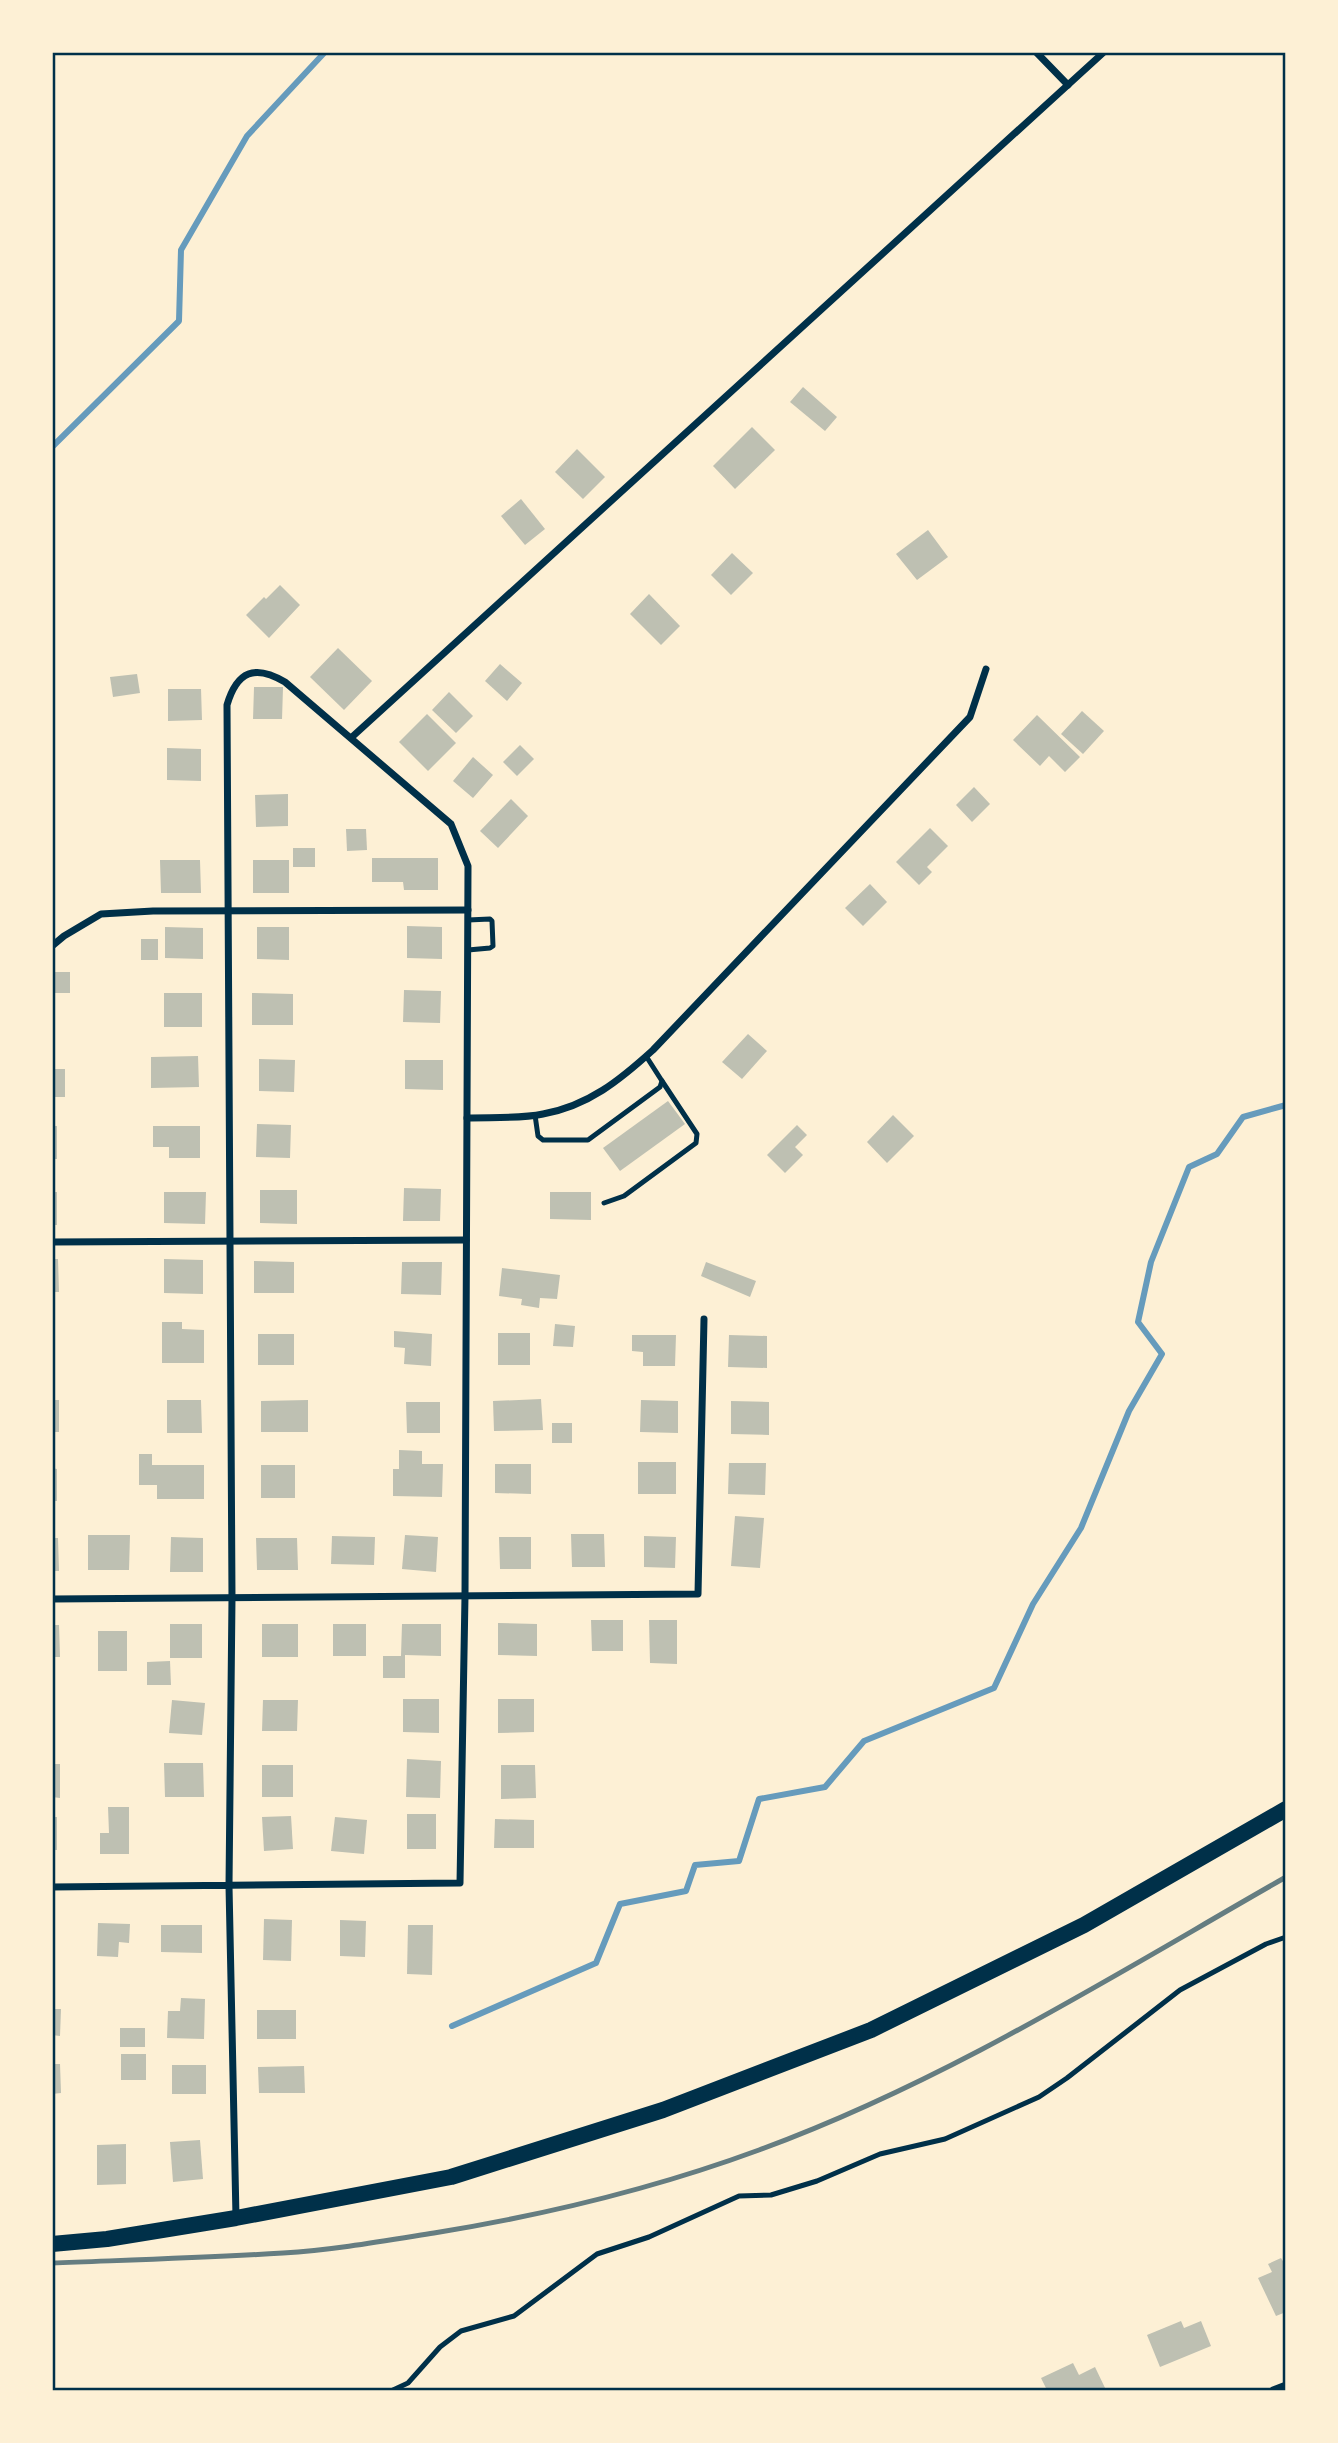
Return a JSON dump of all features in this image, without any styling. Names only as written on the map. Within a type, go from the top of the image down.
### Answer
[{"type":"main road","points":[[52,2244],[107,2239],[236,2218],[451,2177],[663,2110],[871,2030],[1084,1925],[1286,1809]]},
{"type":"street","points":[[1036,52],[1069,85]]},
{"type":"street","points":[[352,737],[1104,52]]},
{"type":"street","points":[[467,1118],[535,1115],[576,1106],[616,1083],[646,1056],[970,717],[986,669]]},
{"type":"street","points":[[52,1887],[229,1886],[460,1883],[465,1596],[468,866],[451,824],[352,737],[268,671],[248,673],[233,686],[227,705],[232,1598],[229,1886],[236,2218]]},
{"type":"street","points":[[52,946],[101,914],[468,910]]},
{"type":"street","points":[[52,1242],[466,1240]]},
{"type":"street","points":[[52,1599],[698,1594],[704,1319]]},
{"type":"street","points":[[1273,2390],[1286,2385]]},
{"type":"lane","points":[[468,920],[492,921],[493,946],[468,950]]},
{"type":"lane","points":[[604,1203],[624,1196],[696,1143],[697,1134],[646,1056]]},
{"type":"lane","points":[[535,1115],[538,1136],[543,1140],[588,1139],[660,1087],[662,1081]]},
{"type":"lane","points":[[393,2390],[408,2383],[440,2347],[461,2331],[514,2316],[597,2254],[649,2237],[739,2196],[771,2195],[817,2181],[880,2154],[945,2139],[1039,2097],[1180,1990],[1266,1944],[1286,1937]]},
{"type":"building","points":[[803,387],[837,417],[825,431],[790,402]]},
{"type":"building","points":[[752,427],[775,450],[735,489],[713,466]]},
{"type":"building","points":[[577,449],[605,477],[583,499],[555,472]]},
{"type":"building","points":[[521,499],[545,529],[525,545],[501,516]]},
{"type":"building","points":[[928,530],[948,557],[917,580],[896,554]]},
{"type":"building","points":[[732,553],[753,573],[731,595],[711,575]]},
{"type":"building","points":[[280,585],[300,605],[269,638],[246,615]]},
{"type":"building","points":[[649,594],[680,626],[661,645],[630,614]]},
{"type":"building","points":[[338,648],[372,681],[344,710],[310,677]]},
{"type":"building","points":[[500,664],[522,683],[507,701],[485,681]]},
{"type":"building","points":[[137,674],[140,693],[113,697],[110,677]]},
{"type":"building","points":[[254,687],[283,687],[282,719],[253,719]]},
{"type":"building","points":[[168,689],[201,689],[202,720],[168,721]]},
{"type":"building","points":[[449,692],[473,716],[456,733],[432,710]]},
{"type":"building","points":[[1082,711],[1104,731],[1083,754],[1061,734]]},
{"type":"building","points":[[427,714],[456,743],[428,771],[399,742]]},
{"type":"building","points":[[1037,715],[1080,757],[1065,772],[1049,756],[1040,766],[1013,740]]},
{"type":"building","points":[[520,745],[534,759],[517,776],[503,762]]},
{"type":"building","points":[[167,748],[201,749],[201,781],[167,780]]},
{"type":"building","points":[[473,757],[493,775],[473,798],[453,781]]},
{"type":"building","points":[[974,787],[990,804],[972,822],[956,805]]},
{"type":"building","points":[[288,794],[288,826],[256,827],[255,795]]},
{"type":"building","points":[[511,799],[528,816],[498,848],[480,831]]},
{"type":"building","points":[[930,828],[948,846],[927,867],[932,872],[919,885],[896,862]]},
{"type":"building","points":[[346,829],[366,829],[367,850],[347,851]]},
{"type":"building","points":[[293,848],[315,848],[315,867],[293,867]]},
{"type":"building","points":[[372,858],[438,858],[438,890],[404,890],[403,882],[372,882]]},
{"type":"building","points":[[160,860],[200,860],[201,893],[161,893]]},
{"type":"building","points":[[253,860],[289,860],[289,893],[253,893]]},
{"type":"building","points":[[870,884],[887,902],[863,926],[845,908]]},
{"type":"building","points":[[407,926],[442,927],[442,959],[407,958]]},
{"type":"building","points":[[165,927],[203,928],[203,959],[165,958]]},
{"type":"building","points":[[257,927],[289,927],[289,960],[257,959]]},
{"type":"building","points":[[141,939],[158,939],[158,960],[141,960]]},
{"type":"building","points":[[52,972],[70,972],[70,993],[52,993]]},
{"type":"building","points":[[404,990],[441,991],[440,1023],[403,1022]]},
{"type":"building","points":[[164,993],[202,993],[202,1027],[164,1027]]},
{"type":"building","points":[[252,993],[293,994],[293,1025],[252,1025]]},
{"type":"building","points":[[748,1034],[767,1051],[742,1079],[722,1062]]},
{"type":"building","points":[[198,1056],[199,1087],[151,1088],[151,1057]]},
{"type":"building","points":[[259,1059],[295,1060],[294,1092],[259,1091]]},
{"type":"building","points":[[405,1060],[443,1060],[443,1090],[405,1089]]},
{"type":"building","points":[[52,1069],[65,1069],[65,1097],[52,1097]]},
{"type":"building","points":[[668,1101],[685,1124],[620,1171],[603,1148]]},
{"type":"building","points":[[893,1115],[914,1136],[887,1163],[867,1142]]},
{"type":"building","points":[[257,1124],[291,1125],[290,1158],[256,1157]]},
{"type":"building","points":[[797,1125],[807,1135],[795,1147],[803,1155],[785,1173],[767,1155]]},
{"type":"building","points":[[52,1126],[57,1126],[57,1159],[52,1159]]},
{"type":"building","points":[[153,1126],[200,1126],[200,1158],[169,1158],[169,1147],[153,1147]]},
{"type":"building","points":[[404,1188],[441,1189],[440,1221],[403,1221]]},
{"type":"building","points":[[260,1190],[297,1190],[297,1224],[260,1223]]},
{"type":"building","points":[[52,1192],[57,1192],[57,1225],[52,1225]]},
{"type":"building","points":[[164,1192],[206,1192],[205,1224],[164,1223]]},
{"type":"building","points":[[550,1192],[591,1192],[591,1220],[550,1219]]},
{"type":"building","points":[[52,1259],[58,1259],[59,1292],[52,1292]]},
{"type":"building","points":[[164,1259],[203,1260],[203,1294],[164,1293]]},
{"type":"building","points":[[254,1261],[294,1262],[294,1293],[254,1293]]},
{"type":"building","points":[[402,1262],[442,1262],[441,1295],[401,1294]]},
{"type":"building","points":[[706,1262],[756,1281],[750,1297],[701,1276]]},
{"type":"building","points":[[502,1268],[560,1275],[557,1299],[540,1298],[539,1308],[521,1305],[522,1299],[499,1296]]},
{"type":"building","points":[[162,1322],[182,1322],[182,1329],[204,1330],[204,1363],[162,1363]]},
{"type":"building","points":[[555,1324],[575,1326],[573,1347],[553,1346]]},
{"type":"building","points":[[394,1331],[432,1334],[431,1366],[404,1364],[405,1348],[394,1347]]},
{"type":"building","points":[[498,1333],[530,1333],[530,1365],[498,1365]]},
{"type":"building","points":[[258,1334],[294,1334],[294,1365],[258,1365]]},
{"type":"building","points":[[632,1335],[676,1335],[675,1366],[643,1366],[643,1352],[632,1351]]},
{"type":"building","points":[[729,1335],[767,1336],[767,1368],[728,1367]]},
{"type":"building","points":[[541,1399],[543,1430],[494,1431],[493,1401]]},
{"type":"building","points":[[52,1400],[59,1400],[59,1432],[52,1432]]},
{"type":"building","points":[[167,1400],[201,1400],[202,1433],[167,1433]]},
{"type":"building","points":[[308,1400],[308,1432],[261,1432],[261,1401]]},
{"type":"building","points":[[641,1400],[678,1401],[678,1433],[640,1432]]},
{"type":"building","points":[[731,1401],[769,1402],[769,1435],[731,1434]]},
{"type":"building","points":[[406,1402],[440,1402],[440,1433],[407,1433]]},
{"type":"building","points":[[552,1423],[572,1423],[572,1443],[552,1443]]},
{"type":"building","points":[[399,1450],[422,1451],[422,1464],[443,1464],[442,1497],[393,1496],[393,1469],[399,1469]]},
{"type":"building","points":[[139,1454],[152,1454],[152,1465],[204,1465],[204,1499],[157,1499],[157,1485],[139,1485]]},
{"type":"building","points":[[638,1462],[676,1462],[676,1494],[638,1494]]},
{"type":"building","points":[[729,1463],[766,1463],[765,1495],[728,1494]]},
{"type":"building","points":[[495,1464],[531,1464],[531,1494],[495,1493]]},
{"type":"building","points":[[261,1465],[295,1465],[295,1498],[261,1498]]},
{"type":"building","points":[[52,1468],[57,1469],[57,1501],[52,1501]]},
{"type":"building","points":[[735,1516],[764,1518],[760,1568],[731,1566]]},
{"type":"building","points":[[571,1534],[604,1534],[605,1567],[572,1567]]},
{"type":"building","points":[[88,1535],[130,1535],[129,1570],[88,1570]]},
{"type":"building","points":[[405,1535],[438,1537],[436,1572],[402,1569]]},
{"type":"building","points":[[332,1536],[375,1537],[374,1565],[331,1564]]},
{"type":"building","points":[[644,1536],[676,1537],[675,1568],[644,1567]]},
{"type":"building","points":[[171,1537],[203,1538],[203,1572],[170,1572]]},
{"type":"building","points":[[499,1537],[531,1537],[531,1569],[500,1569]]},
{"type":"building","points":[[52,1538],[58,1538],[59,1571],[52,1571]]},
{"type":"building","points":[[256,1538],[297,1538],[298,1570],[257,1570]]},
{"type":"building","points":[[591,1620],[623,1620],[623,1651],[592,1651]]},
{"type":"building","points":[[649,1620],[677,1620],[677,1664],[650,1663]]},
{"type":"building","points":[[498,1623],[537,1624],[537,1656],[498,1655]]},
{"type":"building","points":[[170,1624],[202,1624],[202,1658],[170,1658]]},
{"type":"building","points":[[262,1624],[298,1624],[298,1657],[262,1657]]},
{"type":"building","points":[[333,1624],[366,1624],[366,1656],[333,1656]]},
{"type":"building","points":[[402,1624],[441,1624],[441,1656],[405,1655],[405,1678],[383,1678],[383,1656],[401,1656]]},
{"type":"building","points":[[52,1625],[59,1625],[60,1657],[52,1657]]},
{"type":"building","points":[[98,1631],[127,1631],[127,1671],[98,1671]]},
{"type":"building","points":[[170,1661],[171,1685],[147,1685],[147,1662]]},
{"type":"building","points":[[403,1699],[439,1699],[439,1733],[403,1732]]},
{"type":"building","points":[[498,1699],[534,1699],[534,1732],[498,1733]]},
{"type":"building","points":[[172,1700],[205,1703],[202,1735],[169,1733]]},
{"type":"building","points":[[263,1700],[298,1700],[297,1731],[262,1731]]},
{"type":"building","points":[[407,1759],[441,1761],[440,1798],[406,1797]]},
{"type":"building","points":[[164,1763],[203,1763],[204,1797],[165,1797]]},
{"type":"building","points":[[52,1764],[60,1764],[60,1798],[52,1797]]},
{"type":"building","points":[[262,1765],[293,1765],[293,1797],[262,1797]]},
{"type":"building","points":[[501,1765],[535,1765],[536,1798],[501,1799]]},
{"type":"building","points":[[108,1807],[129,1807],[129,1854],[100,1854],[100,1833],[109,1833]]},
{"type":"building","points":[[407,1814],[436,1814],[436,1849],[407,1849]]},
{"type":"building","points":[[291,1816],[293,1849],[264,1851],[262,1817]]},
{"type":"building","points":[[52,1817],[57,1817],[57,1850],[52,1850]]},
{"type":"building","points":[[335,1817],[367,1820],[364,1854],[331,1851]]},
{"type":"building","points":[[495,1819],[534,1820],[534,1848],[494,1848]]},
{"type":"building","points":[[264,1919],[292,1920],[291,1961],[263,1960]]},
{"type":"building","points":[[340,1920],[366,1921],[365,1957],[340,1956]]},
{"type":"building","points":[[98,1923],[130,1924],[129,1943],[119,1942],[118,1957],[97,1956]]},
{"type":"building","points":[[161,1925],[202,1925],[202,1953],[161,1952]]},
{"type":"building","points":[[408,1925],[433,1925],[432,1975],[407,1974]]},
{"type":"building","points":[[181,1998],[205,1999],[204,2039],[167,2038],[168,2011],[180,2011]]},
{"type":"building","points":[[52,2009],[61,2009],[60,2036],[52,2035]]},
{"type":"building","points":[[257,2010],[296,2010],[296,2039],[257,2039]]},
{"type":"building","points":[[120,2028],[145,2028],[145,2047],[120,2047]]},
{"type":"building","points":[[121,2054],[146,2054],[146,2080],[121,2080]]},
{"type":"building","points":[[52,2064],[60,2064],[61,2093],[52,2094]]},
{"type":"building","points":[[172,2065],[206,2065],[206,2094],[172,2094]]},
{"type":"building","points":[[304,2066],[305,2093],[259,2093],[258,2067]]},
{"type":"building","points":[[200,2140],[203,2179],[173,2182],[170,2142]]},
{"type":"building","points":[[126,2144],[126,2184],[97,2185],[97,2145]]},
{"type":"building","points":[[1281,2258],[1286,2266],[1286,2312],[1276,2316],[1258,2278],[1272,2272],[1268,2264]]},
{"type":"building","points":[[1181,2321],[1184,2328],[1201,2321],[1211,2346],[1160,2367],[1147,2335]]},
{"type":"building","points":[[1073,2363],[1079,2375],[1095,2367],[1106,2390],[1047,2390],[1041,2378]]},
{"type":"waterway","points":[[52,447],[179,321],[181,250],[247,136],[325,52]]},
{"type":"waterway","points":[[452,2026],[596,1963],[620,1904],[686,1891],[695,1865],[739,1861],[759,1799],[825,1787],[864,1741],[994,1688],[1033,1604],[1081,1528],[1129,1411],[1162,1354],[1138,1322],[1151,1262],[1189,1167],[1217,1154],[1243,1117],[1286,1105]]},
{"type":"railway","points":[[52,2263],[254,2255],[358,2245],[517,2218],[679,2177],[828,2123],[962,2060],[1093,1989],[1286,1877]]}]
